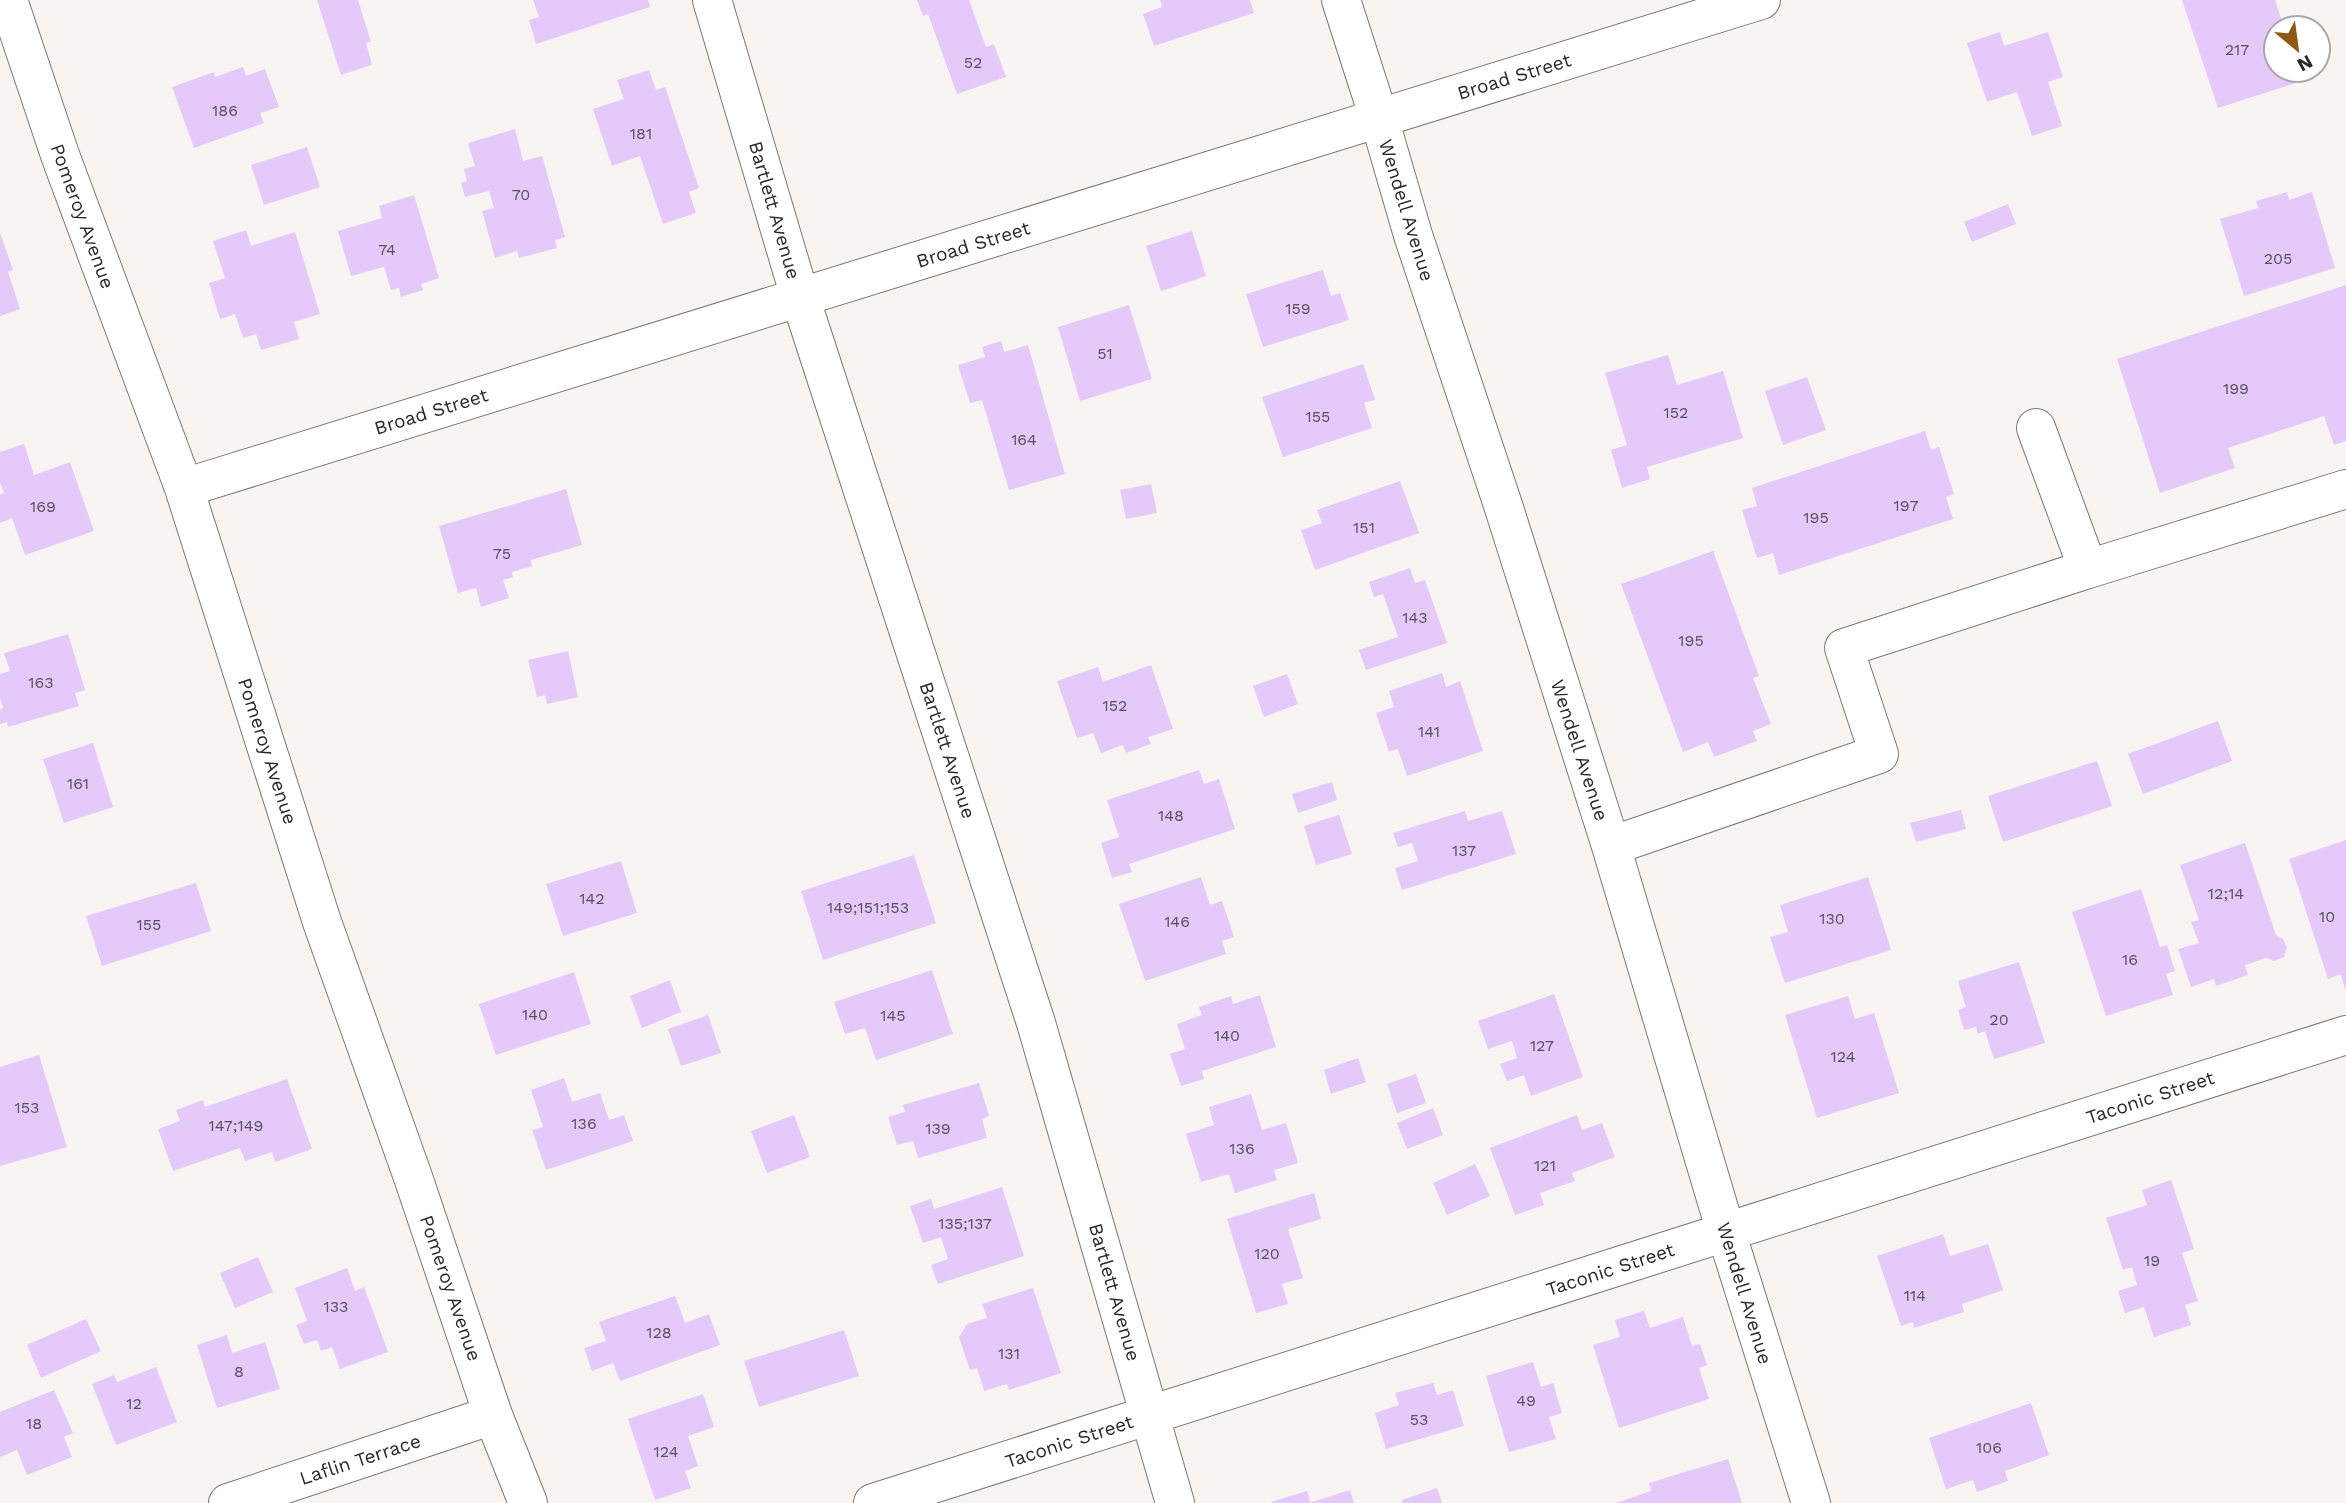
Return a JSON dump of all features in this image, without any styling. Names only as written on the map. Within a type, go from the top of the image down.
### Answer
[{"type":"street","name":"Pomeroy Avenue","points":[[8,0],[60,155],[184,488],[322,922],[413,1177],[493,1415],[528,1503]]},
{"type":"street","name":"Bartlett Avenue","points":[[712,0],[800,297],[1036,1023],[1175,1503]]},
{"type":"street","name":"Wendell Avenue","points":[[1341,0],[1413,236],[1611,846],[1726,1232],[1811,1503]]},
{"type":"street","name":"Broad Street","points":[[184,488],[1761,0]]},
{"type":"street","points":[[2036,428],[2088,569]]},
{"type":"street","points":[[1611,846],[1879,754],[1844,648],[2346,489]]},
{"type":"street","name":"Taconic Street","points":[[873,1503],[2346,1035]]},
{"type":"street","name":"Laflin Terrace","points":[[228,1503],[493,1415]]},
{"type":"building","points":[[317,0],[358,0],[371,42],[366,43],[372,65],[341,75]]},
{"type":"building","points":[[533,0],[648,0],[650,7],[536,44],[529,20],[539,17]]},
{"type":"building","points":[[917,0],[969,0],[986,47],[994,44],[1006,77],[957,94],[928,14],[923,16]]},
{"type":"building","points":[[1160,0],[1250,0],[1254,13],[1154,46],[1143,14],[1162,7]]},
{"type":"building","points":[[2182,0],[2275,0],[2280,14],[2262,14],[2262,84],[2293,84],[2218,108]]},
{"type":"building","points":[[2000,32],[2004,46],[2048,32],[2063,77],[2048,82],[2062,126],[2032,136],[2017,92],[1987,102],[1967,43]]},
{"type":"building","points":[[243,67],[246,76],[265,69],[279,107],[260,113],[264,123],[194,148],[172,87],[214,72],[215,77]]},
{"type":"building","points":[[649,70],[656,90],[665,87],[699,188],[689,192],[696,213],[663,224],[640,156],[612,166],[593,109],[624,99],[617,80]]},
{"type":"building","points":[[515,129],[523,161],[542,156],[565,237],[555,240],[557,248],[519,258],[517,251],[495,258],[482,211],[494,208],[489,191],[465,197],[461,183],[467,181],[464,169],[475,166],[468,143]]},
{"type":"building","points":[[307,147],[320,187],[264,205],[251,165]]},
{"type":"building","points":[[2287,192],[2289,200],[2312,192],[2335,268],[2244,296],[2220,219],[2258,208],[2256,201]]},
{"type":"building","points":[[414,195],[439,278],[421,284],[423,290],[401,297],[399,288],[391,290],[384,267],[351,276],[338,231],[382,218],[379,206]]},
{"type":"building","points":[[2008,204],[2016,224],[1972,242],[1964,222]]},
{"type":"building","points":[[246,230],[251,246],[295,232],[320,314],[294,322],[299,339],[261,350],[256,334],[243,338],[235,314],[220,319],[209,283],[225,278],[213,241]]},
{"type":"building","points":[[1192,231],[1206,276],[1161,291],[1146,246]]},
{"type":"building","points":[[0,233],[13,270],[8,272],[20,309],[0,316]]},
{"type":"building","points":[[1323,270],[1331,296],[1340,293],[1349,320],[1263,347],[1246,294]]},
{"type":"building","points":[[2346,285],[2346,441],[2334,445],[2324,416],[2228,448],[2235,468],[2160,493],[2117,359]]},
{"type":"building","points":[[1129,305],[1152,379],[1080,401],[1058,327]]},
{"type":"building","points":[[1001,341],[1004,352],[1028,345],[1065,474],[1009,490],[982,400],[970,403],[958,365],[985,357],[982,347]]},
{"type":"building","points":[[1668,355],[1677,385],[1723,371],[1743,438],[1647,467],[1650,479],[1622,488],[1611,450],[1627,445],[1605,373]]},
{"type":"building","points":[[1363,364],[1375,400],[1364,403],[1372,428],[1283,457],[1262,397]]},
{"type":"building","points":[[1807,377],[1826,430],[1783,445],[1765,391]]},
{"type":"building","points":[[1925,431],[1931,450],[1939,447],[1954,494],[1946,497],[1953,519],[1779,575],[1773,553],[1757,558],[1742,510],[1757,506],[1752,488]]},
{"type":"building","points":[[24,444],[34,475],[70,462],[94,531],[25,555],[12,518],[0,523],[0,494],[4,493],[0,482],[0,452]]},
{"type":"building","points":[[1400,481],[1419,533],[1315,570],[1301,530],[1322,523],[1317,510]]},
{"type":"building","points":[[1151,484],[1157,513],[1126,519],[1120,490]]},
{"type":"building","points":[[566,489],[582,545],[531,560],[532,566],[512,572],[513,577],[503,580],[509,598],[481,607],[476,588],[458,593],[439,526]]},
{"type":"building","points":[[1713,551],[1759,676],[1753,678],[1771,724],[1753,731],[1757,741],[1714,757],[1708,742],[1683,752],[1621,584]]},
{"type":"building","points":[[1410,568],[1415,583],[1425,580],[1447,643],[1366,670],[1359,650],[1398,637],[1383,594],[1374,597],[1369,582]]},
{"type":"building","points":[[68,634],[85,690],[75,693],[79,706],[8,727],[7,722],[0,724],[0,709],[3,708],[0,698],[0,674],[10,671],[4,653]]},
{"type":"building","points":[[568,651],[578,697],[547,704],[545,695],[537,697],[528,660]]},
{"type":"building","points":[[1151,665],[1173,729],[1148,737],[1151,744],[1126,753],[1123,745],[1101,753],[1093,733],[1077,738],[1057,681],[1098,667],[1103,682]]},
{"type":"building","points":[[1442,673],[1446,687],[1460,681],[1483,751],[1407,776],[1398,749],[1389,752],[1376,713],[1394,707],[1389,691]]},
{"type":"building","points":[[1287,674],[1298,704],[1264,717],[1253,686]]},
{"type":"building","points":[[2218,721],[2232,761],[2143,794],[2128,754]]},
{"type":"building","points":[[93,743],[113,807],[64,823],[43,759]]},
{"type":"building","points":[[2097,761],[2112,806],[2003,842],[1988,796]]},
{"type":"building","points":[[1199,770],[1204,784],[1219,779],[1235,829],[1129,864],[1132,872],[1112,878],[1101,843],[1119,837],[1107,800]]},
{"type":"building","points":[[1332,782],[1337,800],[1298,813],[1292,794]]},
{"type":"building","points":[[1961,810],[1966,829],[1916,842],[1910,823]]},
{"type":"building","points":[[1465,811],[1468,821],[1502,811],[1516,854],[1402,890],[1395,868],[1418,861],[1412,843],[1398,847],[1393,833]]},
{"type":"building","points":[[1339,815],[1352,854],[1316,865],[1304,826]]},
{"type":"building","points":[[2346,840],[2345,989],[2341,974],[2328,979],[2289,859]]},
{"type":"building","points":[[2245,843],[2276,935],[2283,939],[2287,947],[2284,957],[2274,961],[2266,958],[2245,965],[2248,975],[2216,986],[2214,979],[2191,987],[2178,949],[2199,943],[2191,922],[2199,920],[2180,865]]},
{"type":"building","points":[[914,855],[936,923],[823,960],[801,891]]},
{"type":"building","points":[[621,861],[637,913],[563,936],[546,884]]},
{"type":"building","points":[[1201,877],[1210,905],[1222,901],[1234,937],[1222,941],[1226,954],[1145,981],[1119,904]]},
{"type":"building","points":[[1868,877],[1891,950],[1785,983],[1770,937],[1788,932],[1780,905]]},
{"type":"building","points":[[196,883],[211,931],[102,966],[86,916]]},
{"type":"building","points":[[2141,889],[2160,947],[2167,945],[2175,971],[2166,974],[2173,995],[2106,1016],[2072,912]]},
{"type":"building","points":[[2019,962],[2045,1043],[1994,1059],[1985,1031],[1978,1034],[1976,1027],[1964,1030],[1958,1010],[1966,1007],[1958,981]]},
{"type":"building","points":[[932,970],[953,1034],[876,1060],[865,1028],[845,1034],[834,1002]]},
{"type":"building","points":[[574,972],[591,1024],[496,1055],[479,1004]]},
{"type":"building","points":[[670,980],[681,1012],[642,1028],[630,996]]},
{"type":"building","points":[[1554,994],[1583,1077],[1531,1096],[1524,1075],[1507,1081],[1500,1064],[1517,1058],[1512,1041],[1488,1049],[1478,1021]]},
{"type":"building","points":[[1260,995],[1276,1047],[1202,1071],[1204,1079],[1181,1086],[1170,1054],[1185,1049],[1177,1024],[1202,1015],[1199,1007],[1231,996],[1233,1004]]},
{"type":"building","points":[[1848,996],[1855,1019],[1874,1013],[1899,1093],[1817,1118],[1785,1015]]},
{"type":"building","points":[[708,1015],[721,1053],[681,1066],[668,1029]]},
{"type":"building","points":[[39,1055],[67,1147],[0,1166],[0,1067]]},
{"type":"building","points":[[1358,1058],[1366,1082],[1331,1094],[1324,1070]]},
{"type":"building","points":[[1416,1074],[1426,1103],[1397,1113],[1387,1084]]},
{"type":"building","points":[[564,1078],[572,1102],[600,1093],[609,1120],[624,1115],[633,1141],[546,1170],[532,1130],[543,1127],[531,1090]]},
{"type":"building","points":[[287,1079],[312,1149],[275,1162],[272,1152],[245,1161],[240,1148],[173,1171],[158,1129],[180,1121],[176,1110],[203,1100],[205,1107]]},
{"type":"building","points":[[979,1083],[989,1116],[982,1119],[987,1138],[918,1158],[913,1141],[897,1145],[888,1117],[905,1112],[903,1105]]},
{"type":"building","points":[[1251,1094],[1262,1130],[1286,1123],[1298,1163],[1274,1170],[1277,1180],[1235,1193],[1229,1174],[1201,1182],[1186,1134],[1214,1125],[1209,1107]]},
{"type":"building","points":[[1433,1108],[1443,1135],[1407,1149],[1397,1123]]},
{"type":"building","points":[[794,1115],[810,1157],[767,1173],[751,1131]]},
{"type":"building","points":[[1577,1115],[1582,1130],[1602,1123],[1615,1157],[1572,1173],[1575,1181],[1540,1193],[1544,1205],[1515,1215],[1490,1148]]},
{"type":"building","points":[[1475,1164],[1490,1196],[1447,1215],[1433,1183]]},
{"type":"building","points":[[2171,1180],[2194,1249],[2182,1253],[2198,1301],[2185,1305],[2191,1325],[2154,1337],[2144,1307],[2125,1313],[2118,1291],[2137,1285],[2132,1267],[2123,1270],[2106,1218],[2147,1205],[2142,1190]]},
{"type":"building","points":[[1002,1187],[1024,1256],[938,1284],[931,1265],[948,1259],[941,1237],[923,1243],[910,1206],[931,1199],[934,1209]]},
{"type":"building","points":[[1314,1193],[1321,1219],[1288,1229],[1303,1278],[1282,1284],[1288,1304],[1256,1313],[1227,1219]]},
{"type":"building","points":[[1943,1234],[1950,1256],[1988,1244],[2003,1290],[1962,1304],[1964,1312],[1914,1328],[1913,1322],[1901,1326],[1877,1256]]},
{"type":"building","points":[[258,1257],[273,1292],[235,1308],[220,1273]]},
{"type":"building","points":[[347,1268],[355,1291],[364,1287],[388,1352],[340,1369],[332,1347],[321,1351],[317,1340],[304,1344],[296,1325],[307,1321],[295,1288]]},
{"type":"building","points":[[1033,1288],[1061,1373],[1009,1390],[1007,1384],[984,1391],[977,1368],[970,1370],[959,1337],[967,1324],[987,1318],[982,1304]]},
{"type":"building","points":[[675,1296],[685,1323],[709,1314],[720,1345],[620,1381],[613,1363],[592,1371],[584,1348],[606,1341],[599,1322]]},
{"type":"building","points":[[1644,1311],[1650,1328],[1683,1317],[1692,1346],[1700,1344],[1707,1365],[1699,1368],[1709,1399],[1619,1428],[1593,1345],[1620,1337],[1615,1320]]},
{"type":"building","points":[[86,1319],[101,1351],[41,1378],[27,1345]]},
{"type":"building","points":[[844,1330],[859,1376],[759,1407],[744,1361]]},
{"type":"building","points":[[227,1335],[232,1353],[265,1342],[280,1389],[217,1408],[197,1345]]},
{"type":"building","points":[[1533,1362],[1541,1387],[1553,1383],[1562,1413],[1549,1417],[1556,1439],[1509,1452],[1486,1376]]},
{"type":"building","points":[[156,1367],[177,1422],[116,1445],[92,1384],[114,1375],[117,1382]]},
{"type":"building","points":[[1433,1383],[1437,1395],[1453,1390],[1464,1426],[1386,1449],[1375,1413],[1399,1405],[1395,1393]]},
{"type":"building","points":[[54,1390],[73,1433],[64,1437],[72,1457],[27,1475],[17,1450],[0,1457],[0,1412]]},
{"type":"building","points":[[703,1394],[714,1427],[688,1436],[698,1466],[685,1471],[691,1488],[655,1500],[628,1419]]},
{"type":"building","points":[[2031,1403],[2049,1455],[2005,1471],[2008,1481],[1977,1492],[1973,1480],[1946,1489],[1929,1438]]},
{"type":"building","points":[[1728,1459],[1742,1503],[1616,1503],[1651,1491],[1649,1483]]},
{"type":"building","points":[[1437,1488],[1442,1503],[1403,1503],[1402,1500]]},
{"type":"building","points":[[1350,1490],[1354,1503],[1312,1503],[1312,1502]]},
{"type":"building","points":[[1307,1491],[1311,1503],[1271,1502]]}]
